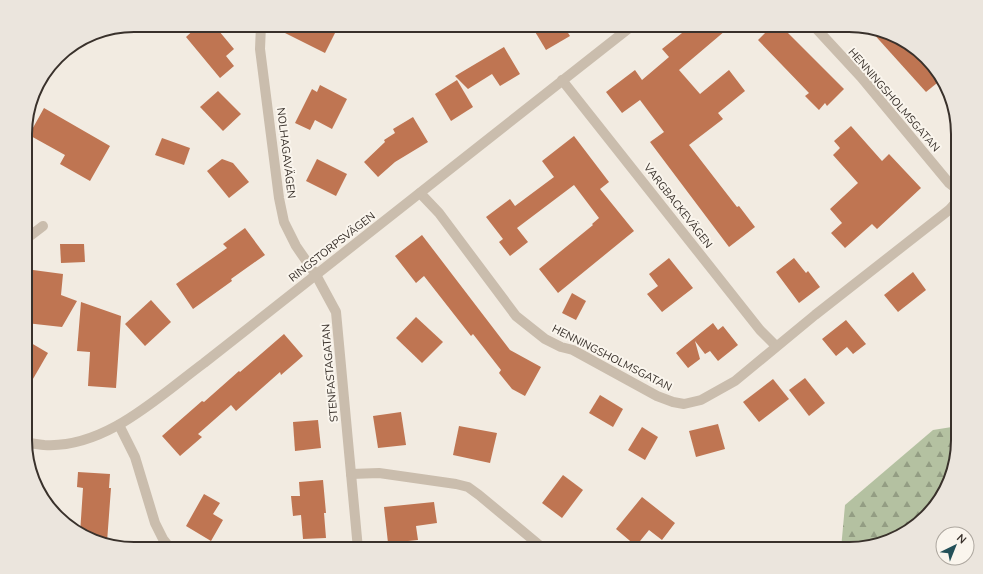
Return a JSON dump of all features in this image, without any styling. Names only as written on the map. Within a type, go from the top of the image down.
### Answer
[{"type":"street","name":"NOLHAGAVÄGEN","points":[[261,32],[261,56],[279,198],[284,222],[296,246],[316,275]]},
{"type":"street","name":"RINGSTORPSVÄGEN","points":[[32,444],[73,444],[93,438],[119,425],[147,406],[204,363],[625,32]]},
{"type":"street","name":"HENNINGSHOLMSGATAN","points":[[818,32],[860,77],[951,184]]},
{"type":"street","name":"VARGBACKEVÄGEN","points":[[562,80],[760,330],[776,346]]},
{"type":"street","name":"HENNINGSHOLMSGATAN","points":[[420,193],[439,213],[516,316],[561,348],[573,350],[657,396],[673,402],[684,404],[701,400],[735,381],[776,346],[951,207]]},
{"type":"street","points":[[32,234],[43,226]]},
{"type":"street","name":"STENFASTAGATAN","points":[[316,275],[336,312],[357,542]]},
{"type":"street","points":[[119,425],[135,457],[154,522],[164,542]]},
{"type":"street","points":[[351,474],[379,473],[468,487],[536,542]]},
{"type":"green space","points":[[951,427],[951,447],[946,473],[934,497],[926,507],[906,525],[882,537],[856,542],[842,542],[845,505],[933,430]]},
{"type":"building","points":[[191,32],[220,32],[234,49],[226,56],[234,66],[220,78],[186,37]]},
{"type":"building","points":[[283,32],[336,32],[325,53]]},
{"type":"building","points":[[535,32],[567,32],[570,36],[546,50]]},
{"type":"building","points":[[683,32],[724,32],[679,70],[700,94],[729,70],[745,91],[718,113],[723,119],[689,145],[737,207],[739,206],[755,227],[729,247],[650,142],[664,132],[640,100],[622,113],[606,92],[635,70],[642,80],[669,57],[662,49]]},
{"type":"building","points":[[766,32],[787,32],[844,89],[827,106],[825,103],[819,110],[805,96],[809,93],[758,40]]},
{"type":"building","points":[[875,35],[900,46],[916,57],[926,67],[937,83],[926,92]]},
{"type":"building","points":[[504,47],[520,74],[500,86],[492,74],[468,89],[455,76]]},
{"type":"building","points":[[457,80],[473,107],[451,121],[435,94]]},
{"type":"building","points":[[320,85],[347,99],[332,129],[315,120],[310,130],[295,123],[312,89],[317,92]]},
{"type":"building","points":[[218,91],[241,114],[223,131],[200,107]]},
{"type":"building","points":[[44,108],[110,146],[90,181],[60,164],[65,155],[32,137],[32,129]]},
{"type":"building","points":[[413,117],[428,142],[395,162],[378,177],[364,162],[385,142],[384,140],[395,133],[393,129]]},
{"type":"building","points":[[851,126],[882,161],[889,154],[921,188],[877,229],[872,224],[845,248],[831,233],[842,223],[830,209],[858,183],[833,155],[840,148],[834,141]]},
{"type":"building","points":[[574,136],[609,182],[600,189],[634,231],[558,293],[539,269],[593,225],[592,224],[599,218],[574,185],[517,228],[528,242],[510,256],[499,242],[503,239],[486,217],[510,199],[515,206],[554,177],[542,161]]},
{"type":"building","points":[[162,138],[190,148],[184,165],[155,155]]},
{"type":"building","points":[[222,159],[233,163],[249,182],[229,198],[207,171]]},
{"type":"building","points":[[317,159],[347,174],[336,196],[306,181]]},
{"type":"building","points":[[245,228],[265,255],[231,279],[232,281],[193,309],[176,284],[227,248],[223,244]]},
{"type":"building","points":[[422,235],[510,350],[541,367],[525,396],[512,389],[499,373],[501,370],[473,334],[471,336],[424,276],[416,283],[395,256]]},
{"type":"building","points":[[60,244],[84,244],[85,262],[61,263]]},
{"type":"building","points":[[669,258],[693,288],[662,312],[647,294],[658,286],[649,274]]},
{"type":"building","points":[[794,258],[806,273],[808,271],[820,287],[799,303],[776,272]]},
{"type":"building","points":[[33,270],[63,274],[61,295],[77,301],[62,327],[32,324]]},
{"type":"building","points":[[913,272],[926,290],[898,312],[884,295]]},
{"type":"building","points":[[572,293],[586,301],[576,320],[562,313]]},
{"type":"building","points":[[151,300],[171,322],[145,346],[125,324]]},
{"type":"building","points":[[81,302],[121,316],[116,388],[88,386],[90,352],[77,351]]},
{"type":"building","points":[[416,317],[443,342],[422,363],[396,338]]},
{"type":"building","points":[[846,320],[866,344],[853,354],[847,347],[836,356],[822,339]]},
{"type":"building","points":[[713,323],[718,330],[723,326],[738,345],[718,361],[710,351],[705,354],[695,341],[700,359],[688,368],[676,353]]},
{"type":"building","points":[[284,334],[303,356],[281,375],[280,372],[236,411],[231,405],[198,434],[202,437],[180,456],[162,436]]},
{"type":"building","points":[[32,344],[48,353],[32,381]]},
{"type":"building","points":[[805,378],[825,403],[809,416],[789,390]]},
{"type":"building","points":[[773,379],[789,399],[759,422],[743,402]]},
{"type":"building","points":[[600,395],[623,409],[613,427],[589,413]]},
{"type":"building","points":[[401,412],[406,445],[378,448],[373,416]]},
{"type":"building","points":[[318,420],[321,448],[295,451],[293,422]]},
{"type":"building","points":[[718,424],[725,449],[696,457],[689,431]]},
{"type":"building","points":[[459,426],[497,433],[490,463],[453,455]]},
{"type":"building","points":[[642,427],[658,437],[645,460],[628,450]]},
{"type":"building","points":[[78,472],[110,474],[109,488],[111,488],[107,539],[80,526],[83,488],[77,487]]},
{"type":"building","points":[[563,475],[583,490],[562,518],[542,503]]},
{"type":"building","points":[[323,480],[326,513],[324,513],[326,538],[303,539],[301,515],[293,516],[291,496],[300,496],[299,482]]},
{"type":"building","points":[[204,494],[220,503],[213,514],[223,520],[211,541],[186,526]]},
{"type":"building","points":[[642,497],[675,523],[662,540],[649,530],[639,542],[631,542],[616,529]]},
{"type":"building","points":[[434,502],[437,523],[416,526],[418,540],[388,542],[384,507]]}]
